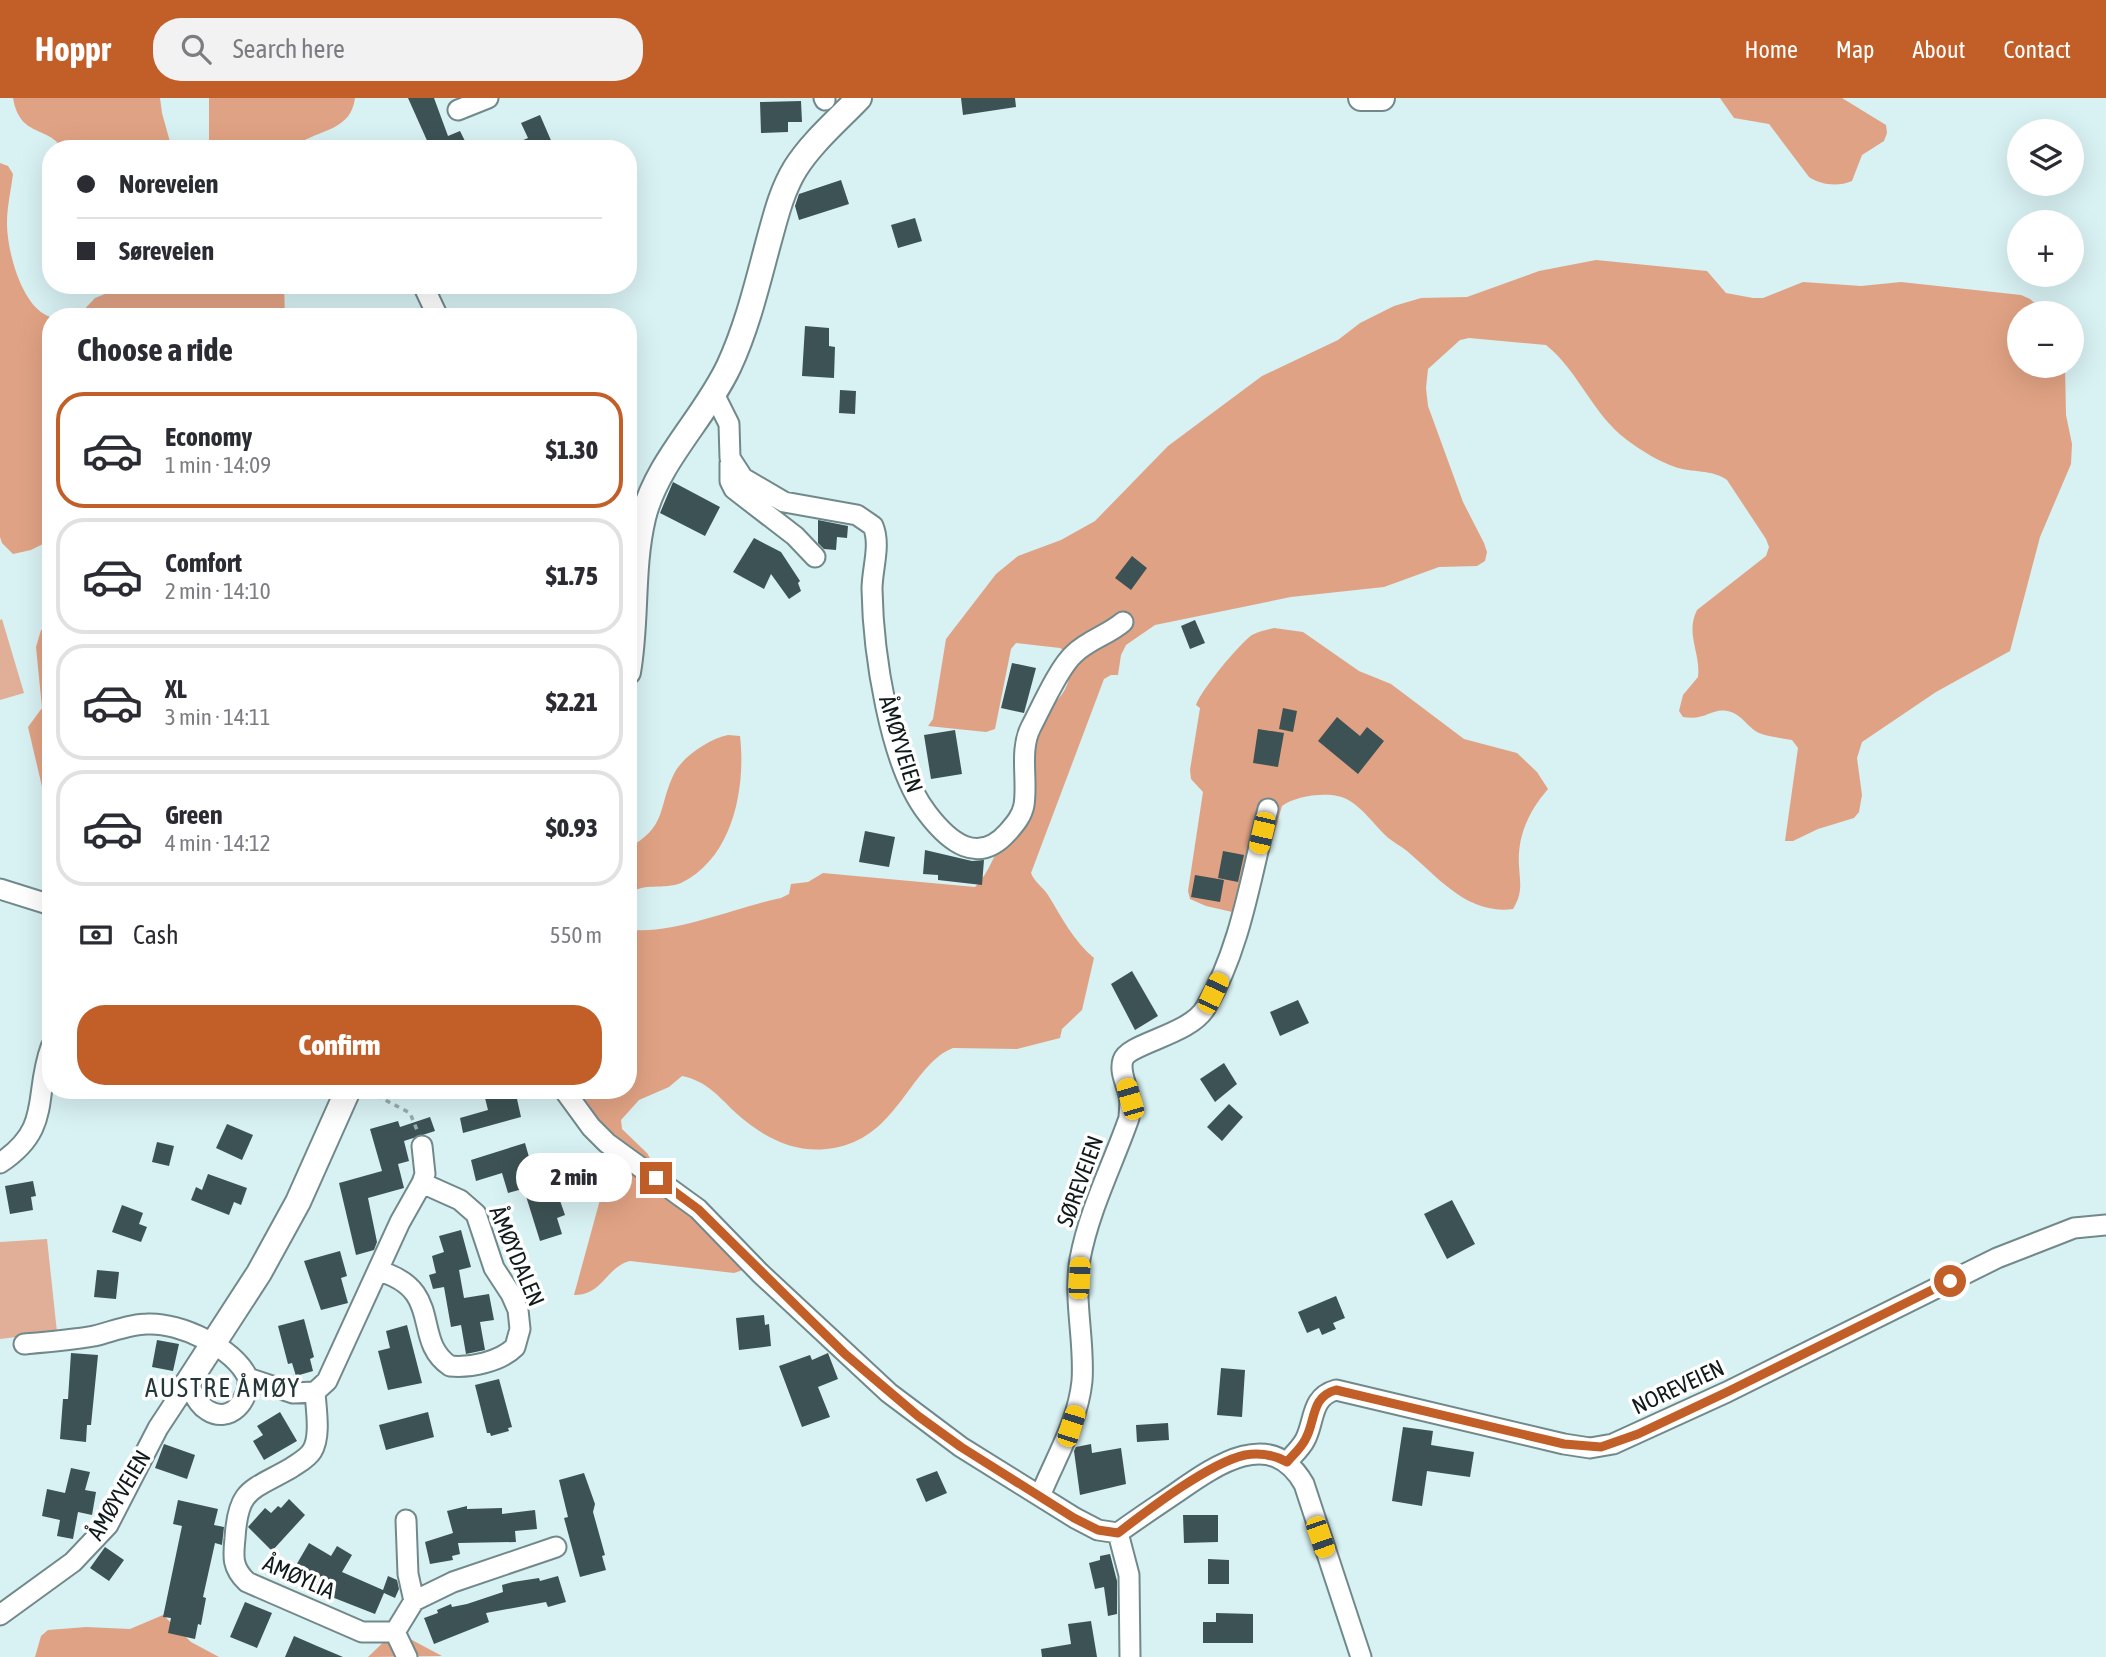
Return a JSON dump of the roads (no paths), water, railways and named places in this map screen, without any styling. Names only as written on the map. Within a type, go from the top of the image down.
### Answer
[{"type":"main road","points":[[637,555],[643,516],[660,476],[714,394],[740,340],[789,181],[808,152],[859,98]]},
{"type":"main road","points":[[1361,98],[1382,98]]},
{"type":"main road","name":"ÅMØYVEIEN","points":[[187,1384],[259,1273],[298,1202],[344,1099]]},
{"type":"street","points":[[458,110],[488,98]]},
{"type":"street","points":[[714,394],[729,424],[730,481],[734,489],[795,537],[815,557]]},
{"type":"street","name":"ÅMØYVEIEN","points":[[730,458],[743,478],[774,498],[803,508],[857,514],[873,526],[876,541],[872,586],[874,636],[894,737],[918,802],[937,825],[965,847],[976,850],[991,847],[1015,824],[1023,806],[1025,747],[1030,729],[1072,656],[1090,641],[1122,622]]},
{"type":"street","name":"SØREVEIEN","points":[[1040,1496],[1079,1401],[1082,1364],[1079,1263],[1086,1230],[1129,1118],[1130,1099],[1122,1061],[1125,1055],[1139,1047],[1188,1026],[1206,1009],[1239,922],[1268,809]]},
{"type":"street","points":[[0,889],[42,902]]},
{"type":"street","points":[[0,1163],[26,1140],[34,1127],[42,1089]]},
{"type":"street","points":[[571,1099],[591,1127],[607,1143],[698,1209],[760,1273],[889,1394],[961,1447],[1098,1530],[1118,1533],[1201,1476],[1228,1461],[1261,1454],[1276,1456],[1287,1462],[1304,1484],[1361,1657]]},
{"type":"street","points":[[248,1378],[293,1393],[315,1392],[327,1381],[422,1183],[425,1174],[422,1146]]},
{"type":"street","name":"ÅMØYDALEN","points":[[379,1271],[402,1281],[419,1298],[435,1352],[450,1366],[470,1366],[499,1358],[515,1347],[520,1329],[518,1310],[494,1268],[476,1214],[460,1200],[422,1183]]},
{"type":"street","name":"NOREVEIEN","points":[[1287,1462],[1304,1442],[1317,1404],[1328,1392],[1336,1390],[1564,1444],[1590,1448],[1613,1444],[1727,1392],[1997,1258],[2074,1228],[2106,1225]]},
{"type":"street","points":[[24,1344],[91,1336],[148,1324],[194,1333],[231,1356],[244,1369],[248,1378],[246,1398],[239,1408],[228,1414],[216,1414],[205,1409],[187,1384]]},
{"type":"street","name":"ÅMØYVEIEN","points":[[0,1615],[74,1562],[108,1525],[158,1428],[187,1384]]},
{"type":"street","name":"ÅMØYLIA","points":[[315,1392],[314,1448],[303,1460],[244,1496],[236,1520],[234,1565],[247,1582],[362,1632],[395,1632]]},
{"type":"street","points":[[406,1520],[408,1574],[414,1601]]},
{"type":"street","points":[[1118,1533],[1129,1575],[1130,1657]]},
{"type":"street","points":[[407,1657],[395,1632],[414,1601],[453,1582],[556,1547]]},
{"type":"district","name":"AUSTRE ÅMØY","points":[[223,1388]]}]
